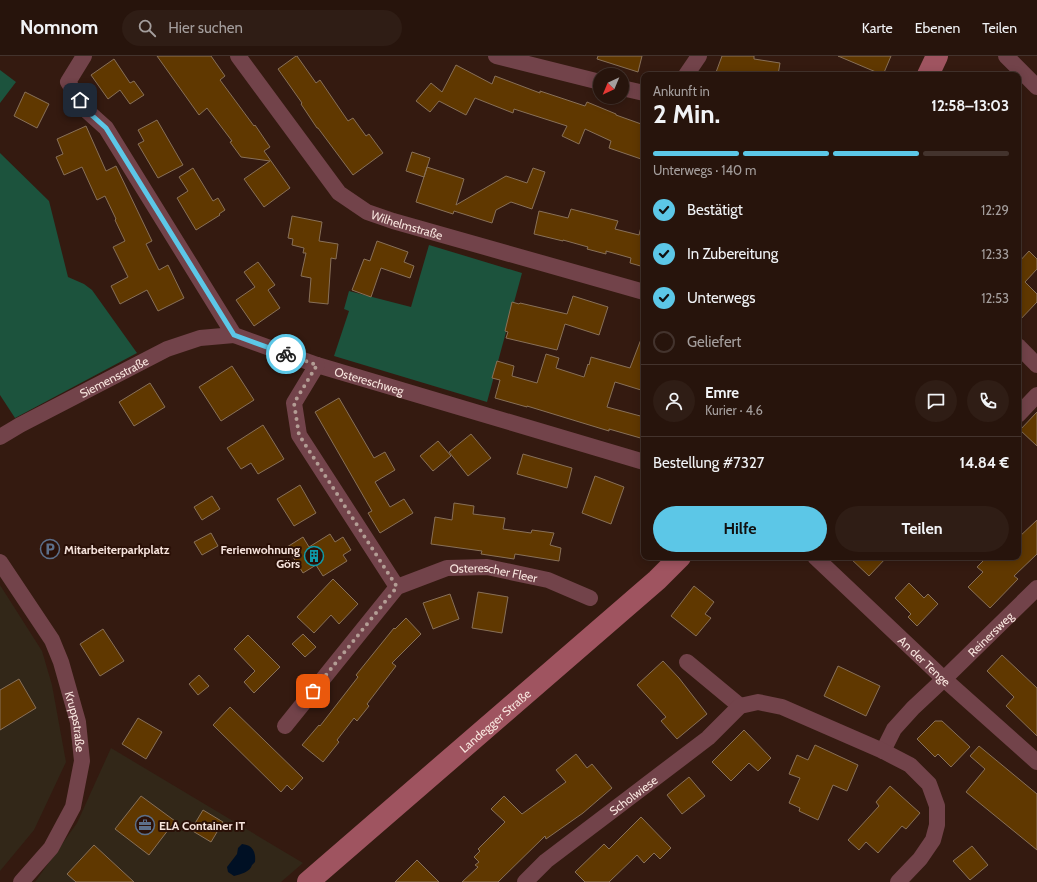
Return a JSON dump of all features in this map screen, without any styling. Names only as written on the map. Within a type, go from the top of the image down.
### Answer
[{"type":"main road","points":[[929,72],[937,56]]},
{"type":"main road","name":"Landegger Straße","points":[[308,882],[657,580],[677,560]]},
{"type":"street","points":[[84,56],[68,82],[86,110],[106,128],[234,335]]},
{"type":"street","name":"Wilhelmstraße","points":[[238,56],[339,193],[367,212],[393,221],[641,291]]},
{"type":"street","points":[[496,56],[593,80]]},
{"type":"street","points":[[688,72],[699,56]]},
{"type":"street","points":[[1006,56],[1037,87]]},
{"type":"street","points":[[629,90],[641,92]]},
{"type":"street","name":"Ostereschweg","points":[[234,335],[317,365],[641,461]]},
{"type":"street","name":"Siemensstraße","points":[[0,438],[34,418],[167,349],[200,338],[234,335]]},
{"type":"street","points":[[1021,349],[1037,365]]},
{"type":"street","points":[[285,726],[397,587],[299,435],[294,403],[317,365]]},
{"type":"street","points":[[1021,412],[1037,395]]},
{"type":"street","name":"An der Tenge","points":[[818,560],[944,679],[1037,762]]},
{"type":"street","name":"Kruppstraße","points":[[0,562],[52,640],[61,662],[78,722],[82,761],[73,807],[51,848],[21,882]]},
{"type":"street","name":"Osterescher Fleer","points":[[397,587],[447,568],[487,567],[548,580],[590,598]]},
{"type":"street","name":"Reinersweg","points":[[944,679],[1037,588]]},
{"type":"street","points":[[686,662],[740,706],[758,702],[782,707],[884,751],[910,765],[929,784],[937,806],[937,825],[933,840],[920,859],[898,882]]},
{"type":"street","points":[[884,751],[894,729],[913,708],[944,679]]},
{"type":"street","name":"Scholwiese","points":[[525,882],[546,861],[708,738],[740,706]]},
{"type":"shaded area","points":[[0,585],[42,651],[52,685],[66,762],[34,830],[0,871]]},
{"type":"shaded area","points":[[111,748],[303,863],[281,882],[35,882],[77,823]]},
{"type":"green space","points":[[0,70],[16,82],[0,103]]},
{"type":"green space","points":[[0,153],[49,201],[68,277],[84,284],[92,290],[137,353],[15,418],[0,395]]},
{"type":"green space","points":[[429,245],[522,273],[487,402],[334,356],[349,311],[344,309],[349,291],[411,307]]},
{"type":"water","points":[[242,844],[251,847],[255,855],[255,862],[247,871],[234,876],[228,872],[227,867],[237,854],[238,848]]},
{"type":"building","points":[[157,56],[211,56],[225,76],[220,80],[270,147],[264,151],[290,188],[264,207],[244,179],[270,161],[241,157],[230,142],[232,141],[207,108],[199,115]]},
{"type":"building","points":[[296,56],[316,83],[320,80],[348,121],[353,118],[366,136],[369,134],[383,153],[353,175],[317,128],[301,104],[302,103],[278,69]]},
{"type":"building","points":[[598,56],[642,56],[638,72],[597,59]]},
{"type":"building","points":[[722,56],[754,56],[754,59],[780,63],[778,72],[716,72]]},
{"type":"building","points":[[838,56],[891,56],[884,72],[876,72]]},
{"type":"building","points":[[114,59],[130,83],[134,81],[144,95],[130,104],[120,90],[108,99],[91,75]]},
{"type":"building","points":[[456,65],[492,84],[495,76],[540,93],[540,91],[585,106],[587,102],[641,124],[641,159],[609,148],[611,141],[585,129],[579,144],[562,136],[567,126],[514,109],[513,113],[475,98],[466,115],[439,101],[430,112],[416,101],[431,83],[442,92]]},
{"type":"building","points":[[25,92],[49,104],[37,128],[14,116]]},
{"type":"building","points":[[157,120],[183,165],[158,178],[138,144],[144,141],[138,130]]},
{"type":"building","points":[[86,126],[106,171],[116,166],[152,241],[146,244],[159,270],[168,265],[184,298],[158,311],[147,290],[120,304],[111,286],[128,277],[113,247],[125,241],[115,220],[116,219],[105,196],[97,200],[82,167],[64,175],[56,157],[63,154],[57,139]]},
{"type":"building","points":[[412,152],[430,158],[424,177],[406,171]]},
{"type":"building","points":[[427,167],[464,179],[456,205],[506,176],[527,183],[533,168],[545,172],[532,209],[511,202],[496,210],[492,223],[454,211],[453,214],[416,202]]},
{"type":"building","points":[[193,168],[213,201],[218,198],[225,210],[219,214],[220,215],[196,230],[177,198],[188,191],[179,177]]},
{"type":"building","points":[[571,209],[618,221],[615,229],[639,235],[641,227],[641,266],[630,263],[631,258],[606,251],[606,254],[563,240],[534,234],[539,211],[568,218]]},
{"type":"building","points":[[292,216],[322,222],[319,241],[338,244],[336,259],[331,258],[328,304],[309,302],[311,278],[301,276],[306,253],[303,253],[304,248],[292,245],[293,239],[288,238]]},
{"type":"building","points":[[377,241],[408,252],[404,262],[414,266],[410,278],[381,268],[371,297],[352,290],[364,259],[370,261]]},
{"type":"building","points":[[1029,251],[1037,259],[1037,269],[1025,282],[1037,294],[1037,302],[1021,319],[1021,260]]},
{"type":"building","points":[[258,262],[275,285],[268,290],[280,308],[254,326],[236,300],[255,287],[244,272]]},
{"type":"building","points":[[573,296],[608,307],[599,335],[565,324],[557,350],[506,338],[508,332],[505,331],[512,302],[567,314]]},
{"type":"building","points":[[641,339],[641,390],[615,382],[607,407],[641,416],[641,438],[609,429],[609,431],[527,406],[495,398],[500,380],[492,378],[497,361],[514,366],[512,376],[537,383],[546,354],[559,358],[556,368],[584,377],[591,357],[630,368]]},
{"type":"building","points":[[232,366],[254,400],[221,421],[199,387]]},
{"type":"building","points":[[150,383],[165,407],[134,426],[119,402]]},
{"type":"building","points":[[339,398],[374,458],[385,452],[395,470],[375,482],[390,507],[404,499],[413,513],[380,533],[368,513],[372,511],[315,412]]},
{"type":"building","points":[[1037,412],[1037,446],[1021,431],[1021,429]]},
{"type":"building","points":[[263,425],[284,459],[258,474],[251,463],[241,469],[227,448]]},
{"type":"building","points":[[471,434],[491,458],[468,476],[449,452]]},
{"type":"building","points":[[438,441],[451,456],[433,471],[420,456]]},
{"type":"building","points":[[523,454],[572,468],[567,488],[517,474]]},
{"type":"building","points":[[595,476],[624,487],[611,524],[582,513]]},
{"type":"building","points":[[300,485],[316,513],[294,526],[277,499]]},
{"type":"building","points":[[212,496],[220,509],[202,520],[194,507]]},
{"type":"building","points":[[454,503],[474,506],[473,514],[505,518],[503,529],[531,533],[532,530],[554,533],[550,545],[561,548],[559,561],[515,554],[514,559],[481,554],[482,551],[431,544],[435,517],[452,520]]},
{"type":"building","points":[[1037,520],[1037,554],[1014,576],[1018,579],[990,608],[968,587],[983,572],[977,567],[984,560],[1021,560],[1021,535]]},
{"type":"building","points":[[211,533],[218,546],[202,555],[194,542]]},
{"type":"building","name":"Ferienwohnung Görs","points":[[330,534],[335,542],[343,537],[351,550],[343,555],[347,561],[323,576],[316,565],[303,573],[287,547],[303,537],[309,547]]},
{"type":"building","points":[[852,560],[884,560],[869,576]]},
{"type":"building","points":[[333,579],[358,604],[339,624],[331,615],[314,633],[297,617]]},
{"type":"building","points":[[909,583],[924,598],[928,594],[938,604],[917,626],[908,617],[911,614],[895,598]]},
{"type":"building","points":[[694,586],[714,602],[705,614],[711,618],[696,636],[671,616]]},
{"type":"building","points":[[478,592],[508,597],[502,633],[472,628]]},
{"type":"building","points":[[450,594],[459,619],[433,629],[423,603]]},
{"type":"building","points":[[406,618],[421,634],[392,663],[396,666],[367,704],[369,706],[357,721],[354,718],[337,740],[339,742],[323,762],[302,745],[319,725],[320,726],[358,677],[356,675],[394,628],[395,629]]},
{"type":"building","points":[[103,629],[124,661],[100,676],[80,644]]},
{"type":"building","points":[[303,634],[316,647],[305,657],[292,644]]},
{"type":"building","points":[[248,635],[280,667],[254,693],[244,682],[255,671],[234,649]]},
{"type":"building","points":[[1002,655],[1037,688],[1037,736],[1006,706],[1014,697],[987,671]]},
{"type":"building","points":[[663,661],[679,678],[707,714],[677,739],[661,721],[666,717],[637,685]]},
{"type":"building","points":[[838,666],[880,686],[866,716],[824,696]]},
{"type":"building","points":[[199,675],[209,686],[198,695],[189,684]]},
{"type":"building","points":[[19,679],[36,708],[0,730],[0,690]]},
{"type":"building","points":[[230,707],[303,778],[292,790],[287,785],[281,792],[213,725]]},
{"type":"building","points":[[138,718],[162,732],[146,759],[122,744]]},
{"type":"building","points":[[935,721],[942,721],[970,747],[951,767],[938,754],[935,757],[917,739]]},
{"type":"building","points":[[744,730],[771,758],[758,771],[749,763],[731,781],[712,762]]},
{"type":"building","points":[[815,745],[858,765],[847,791],[833,785],[818,820],[799,811],[800,808],[789,803],[800,778],[789,774],[797,755],[808,760]]},
{"type":"building","points":[[979,746],[1037,794],[1037,850],[966,792],[985,769],[970,756]]},
{"type":"building","points":[[576,754],[587,768],[592,764],[612,788],[583,813],[546,839],[545,836],[498,882],[462,882],[478,867],[475,865],[479,862],[474,857],[480,851],[478,849],[505,822],[491,809],[504,796],[522,814],[566,782],[556,770]]},
{"type":"building","points":[[689,777],[705,796],[682,814],[667,795]]},
{"type":"building","points":[[890,786],[920,813],[906,829],[902,826],[878,853],[866,842],[859,850],[848,840],[879,806],[876,802]]},
{"type":"building","name":"ELA Container IT","points":[[141,796],[175,821],[149,855],[115,829]]},
{"type":"building","points":[[203,810],[223,822],[211,842],[191,830]]},
{"type":"building","points":[[641,817],[671,848],[660,859],[654,853],[644,863],[637,855],[609,882],[585,882],[575,872],[604,844],[609,849]]},
{"type":"building","points":[[94,845],[134,882],[76,882],[67,874]]},
{"type":"building","points":[[972,846],[988,865],[970,880],[953,861]]},
{"type":"building","points":[[417,860],[439,882],[395,882]]},
{"type":"way so far","points":[[286,354],[317,365],[294,403],[299,435],[397,587],[313,691]]},
{"type":"place","name":"Mitarbeiterparkplatz","points":[[50,549]]},
{"type":"place","name":"Ferienwohnung Görs","points":[[314,556]]},
{"type":"place","name":"ELA Container IT","points":[[145,825]]},
{"type":"route","points":[[80,100],[86,110],[106,128],[234,335],[286,354]]}]
